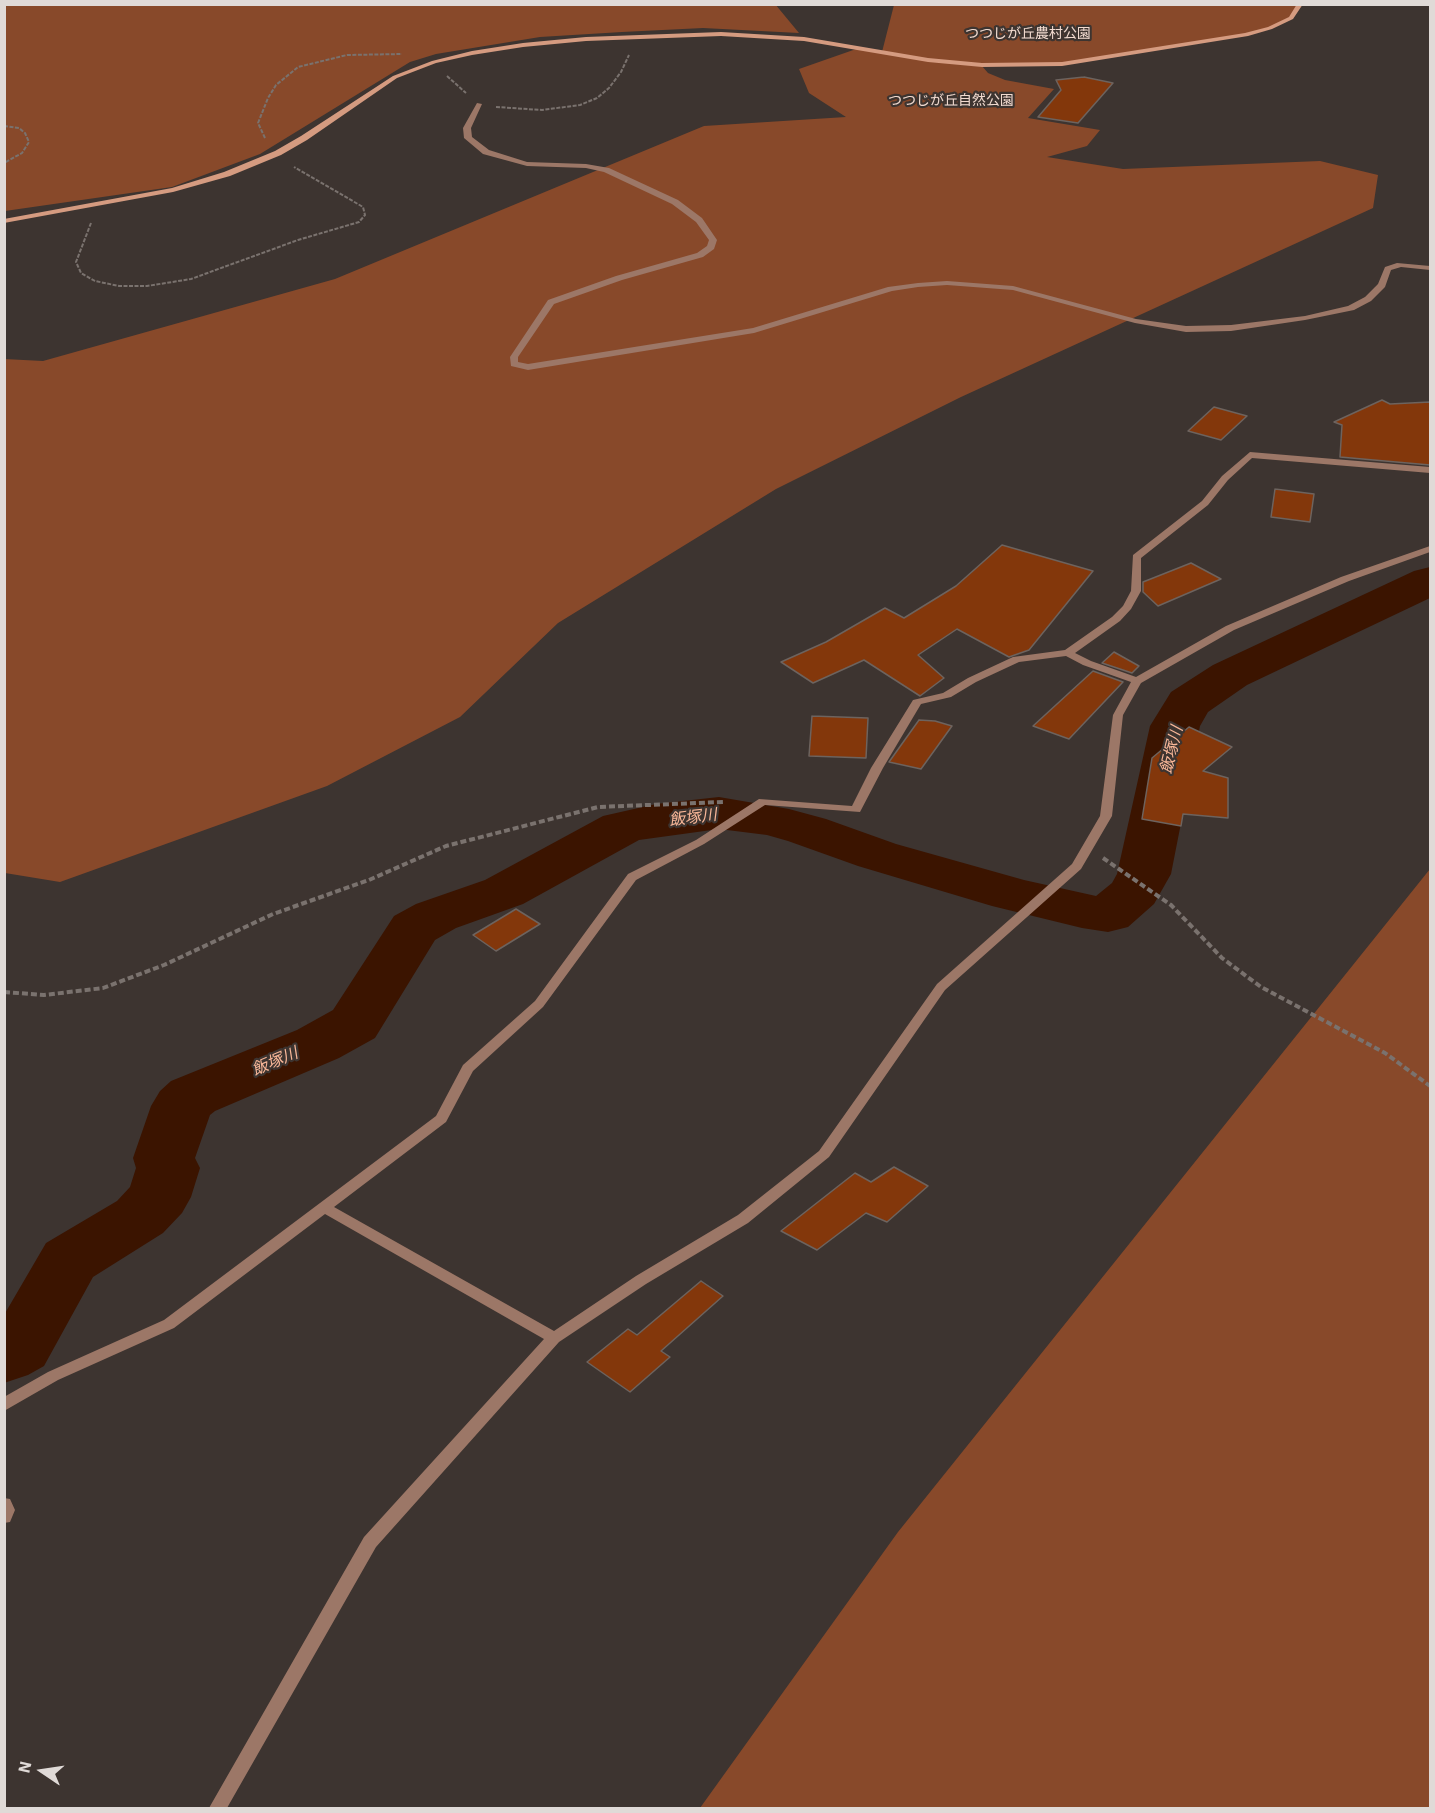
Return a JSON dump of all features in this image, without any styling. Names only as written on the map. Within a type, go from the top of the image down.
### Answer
[{"type":"street","points":[[4,220],[173,190],[227,174],[278,153],[304,138],[394,77],[434,62],[472,53],[523,45],[645,35],[721,34],[804,39],[928,60],[1019,66],[1062,63],[1246,35],[1270,28],[1291,18],[1300,4]]},
{"type":"street","points":[[479,104],[467,128],[468,138],[486,152],[527,164],[586,166],[606,170],[675,202],[699,220],[713,240],[711,247],[700,255],[619,278],[551,302],[514,357],[514,364],[528,367],[754,330],[891,289],[918,285],[947,283],[1013,288],[1135,321],[1186,329],[1231,328],[1305,318],[1351,308],[1368,299],[1382,285],[1388,269],[1400,265],[1431,268]]},
{"type":"street","points":[[4,1405],[53,1376],[169,1324],[441,1119],[468,1068],[539,1004],[632,877],[700,842],[763,801],[856,810],[877,768],[917,702],[947,695],[972,680],[1017,659],[1068,653],[1116,619],[1127,607],[1136,591],[1136,557],[1205,503],[1225,478],[1250,455],[1431,470]]},
{"type":"street","points":[[218,1809],[370,1542],[554,1338],[641,1280],[743,1219],[824,1154],[941,987],[1077,866],[1107,816],[1118,715],[1137,681],[1230,628],[1345,579],[1431,549]]},
{"type":"street","points":[[1068,653],[1087,663],[1137,681]]},
{"type":"street","points":[[324,1207],[554,1338]]},
{"type":"street","points":[[4,1504],[7,1510],[4,1517]]},
{"type":"path","points":[[479,104],[517,110],[542,110],[580,105],[597,98],[609,88],[621,72],[638,38],[645,35]]},
{"type":"path","points":[[4,126],[19,128],[25,133],[29,142],[22,153],[4,163]]},
{"type":"path","points":[[4,992],[44,995],[104,988],[164,965],[273,914],[369,880],[446,846],[598,807],[763,801]]},
{"type":"path","points":[[1088,848],[1171,905],[1222,958],[1261,987],[1385,1053],[1431,1086]]},
{"type":"green space","points":[[775,4],[799,33],[703,28],[622,32],[540,37],[436,54],[410,62],[260,154],[172,187],[5,211],[5,5]]},
{"type":"green space","points":[[894,5],[1300,5],[1291,18],[1270,28],[1246,35],[1062,64],[982,66],[988,73],[1005,80],[1054,89],[1028,118],[1100,130],[1087,146],[1047,157],[1123,169],[1320,161],[1378,175],[1373,208],[961,397],[776,489],[558,623],[460,717],[327,786],[60,882],[5,873],[4,359],[43,361],[335,279],[704,126],[846,117],[809,93],[799,69],[859,48],[882,52]]},
{"type":"green space","points":[[1430,869],[1430,1808],[700,1808],[898,1532]]},
{"type":"building","points":[[1084,77],[1113,83],[1078,123],[1038,117],[1061,90],[1056,80]]},
{"type":"building","points":[[1382,400],[1390,404],[1430,402],[1430,465],[1340,457],[1342,425],[1334,422]]},
{"type":"building","points":[[1214,407],[1247,416],[1221,440],[1188,431]]},
{"type":"building","points":[[1275,489],[1314,494],[1310,522],[1271,517]]},
{"type":"building","points":[[1002,545],[1093,571],[1029,650],[1009,657],[957,629],[918,655],[944,678],[920,696],[864,660],[813,683],[781,662],[826,642],[885,608],[904,618],[956,586]]},
{"type":"building","points":[[1191,563],[1221,579],[1158,606],[1143,592],[1143,582]]},
{"type":"building","points":[[1114,652],[1139,666],[1132,673],[1102,663]]},
{"type":"building","points":[[1093,671],[1123,682],[1069,739],[1033,726]]},
{"type":"building","points":[[812,716],[868,718],[866,758],[809,756]]},
{"type":"building","points":[[919,720],[935,721],[952,726],[921,769],[889,762]]},
{"type":"building","points":[[1189,727],[1232,747],[1203,771],[1228,778],[1228,818],[1183,814],[1181,826],[1142,819],[1152,758]]},
{"type":"building","points":[[516,909],[540,924],[496,951],[473,935]]},
{"type":"building","points":[[894,1167],[928,1186],[887,1222],[866,1213],[817,1250],[781,1231],[855,1173],[871,1182]]},
{"type":"building","points":[[701,1281],[723,1296],[661,1351],[670,1357],[630,1392],[587,1362],[628,1329],[637,1335]]},
{"type":"waterway","name":"飯塚川","points":[[4,1357],[20,1348],[69,1260],[140,1217],[159,1197],[168,1168],[164,1158],[182,1106],[193,1096],[318,1044],[354,1024],[414,928],[436,916],[504,892],[622,827],[656,820],[719,813],[770,820],[807,830],[877,855],[1011,894],[1108,915],[1135,892],[1144,874],[1175,726],[1189,703],[1230,675],[1430,581]]},
{"type":"park label","name":"つつじが丘農村公園","points":[[1028,34]]},
{"type":"park label","name":"つつじが丘自然公園","points":[[951,101]]}]
